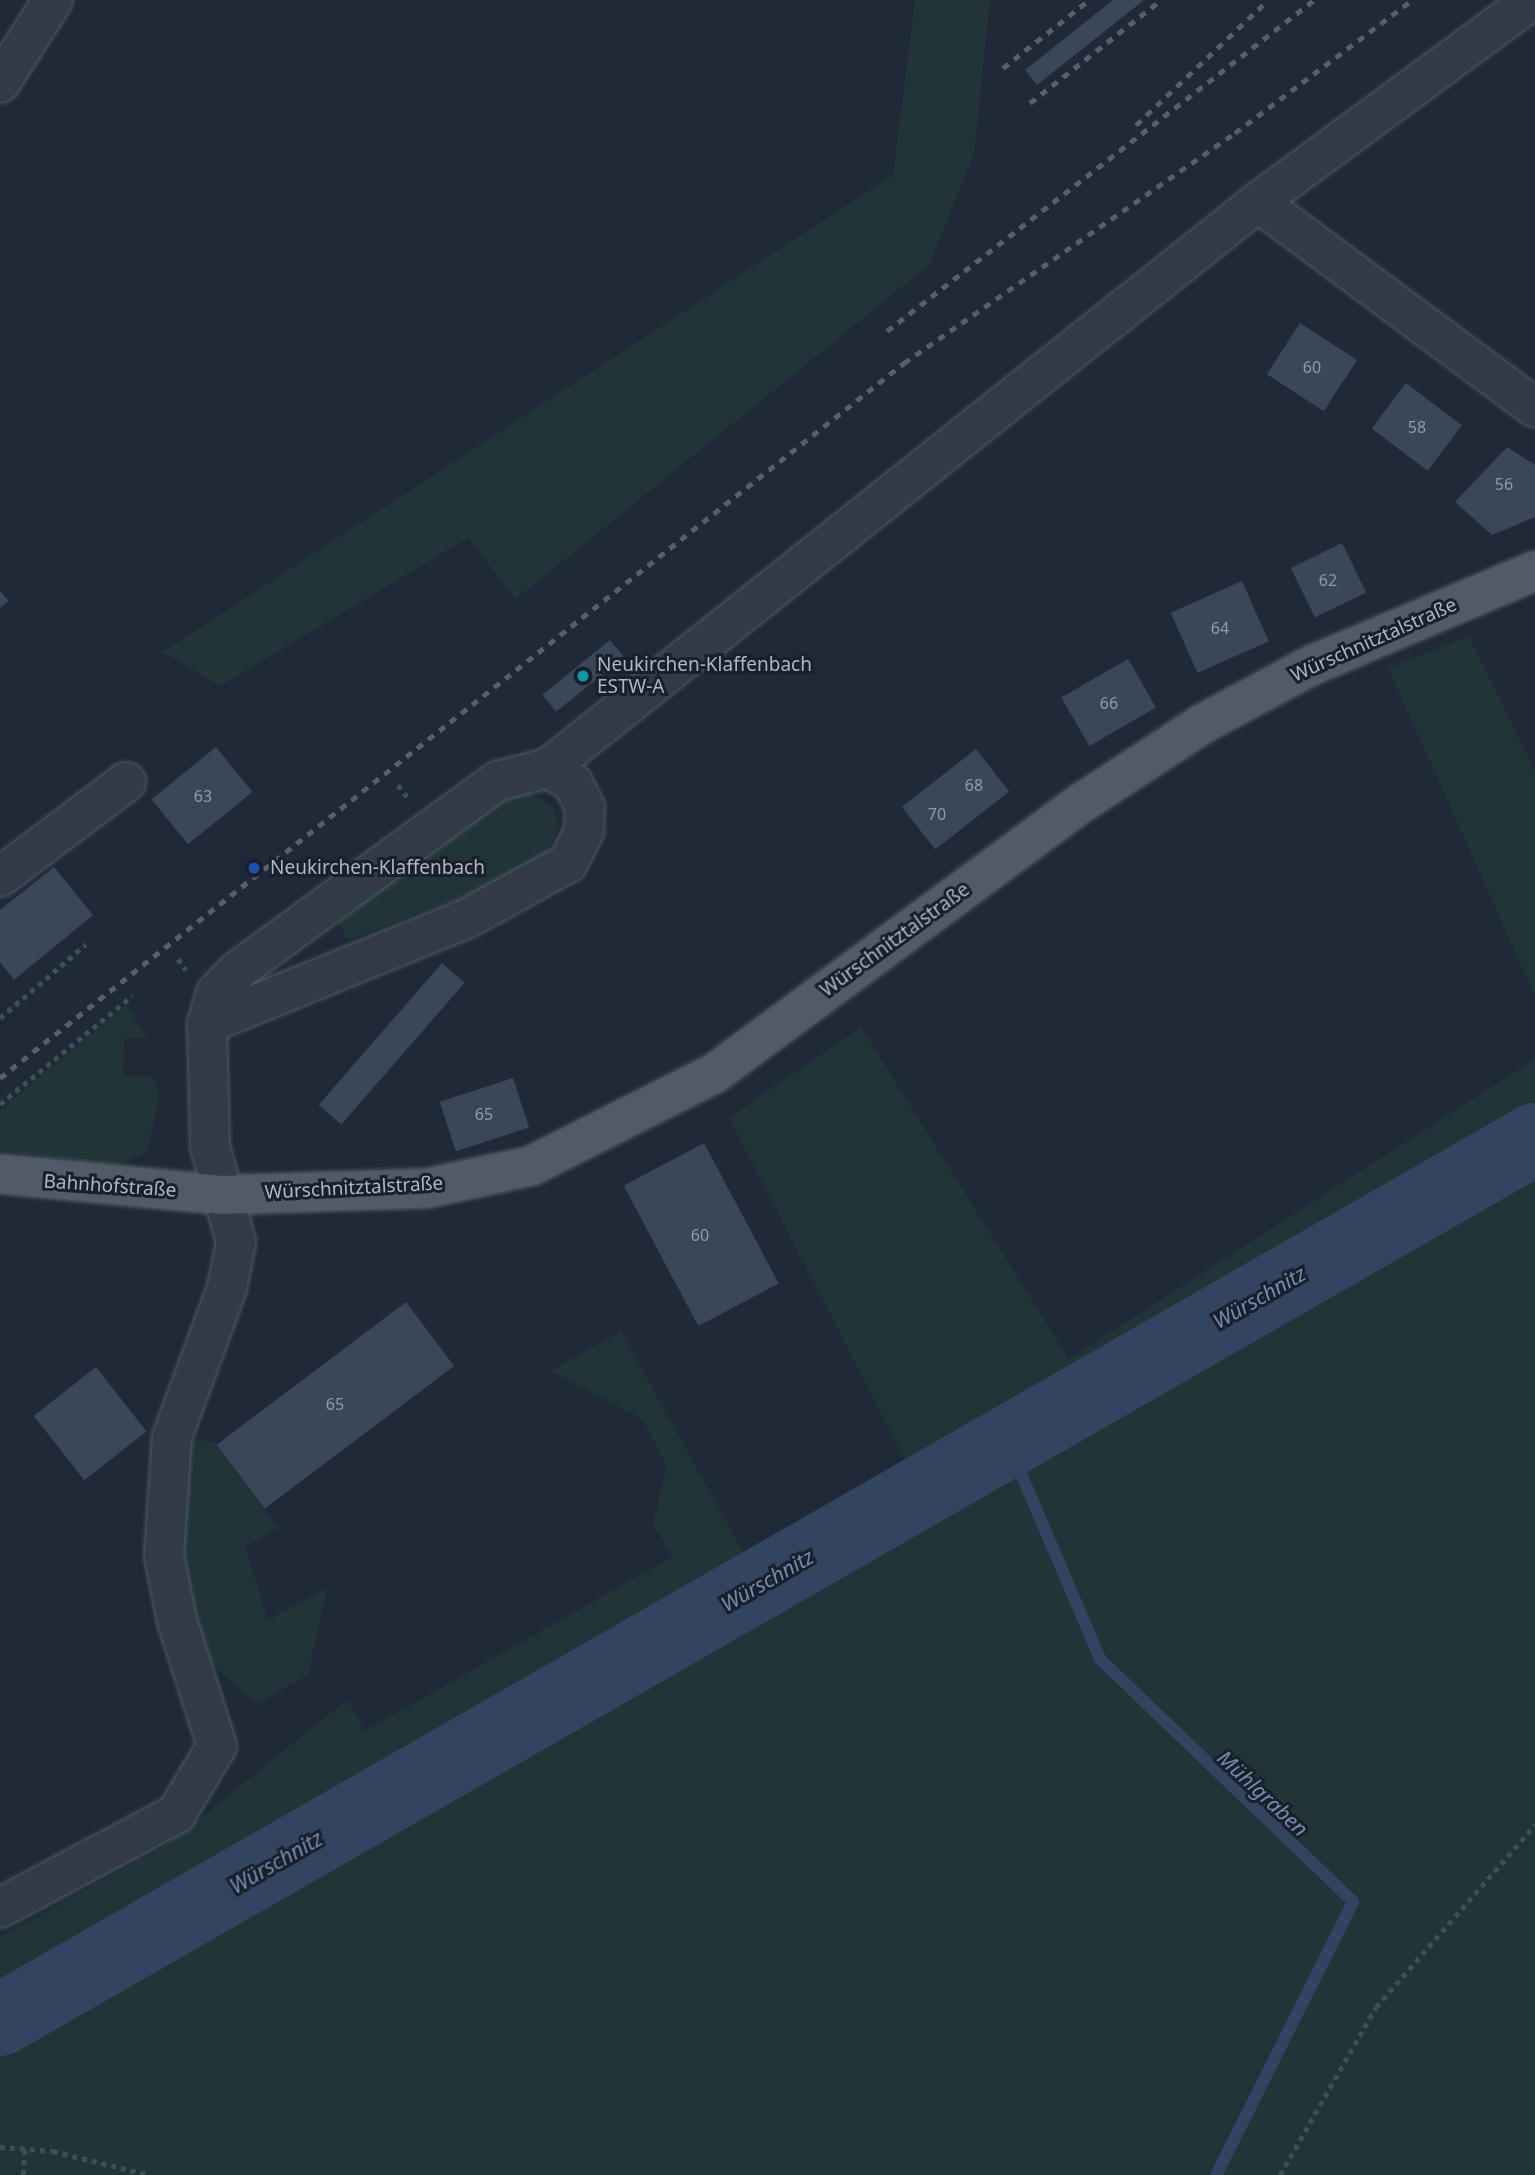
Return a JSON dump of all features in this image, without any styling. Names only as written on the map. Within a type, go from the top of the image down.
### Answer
[{"type":"main road","name":"Würschnitztalstraße","points":[[221,1195],[428,1188],[531,1166],[624,1123],[715,1073],[1083,802],[1202,723],[1312,665],[1535,571]]},
{"type":"main road","name":"Bahnhofstraße","points":[[0,1174],[221,1195]]},
{"type":"street","points":[[0,83],[52,0]]},
{"type":"street","points":[[0,1908],[176,1814],[217,1746],[177,1621],[164,1556],[172,1437],[228,1288],[236,1242],[221,1195],[210,1146],[207,1024],[216,993],[237,971],[498,781],[548,768],[1258,202],[1532,0]]},
{"type":"street","points":[[1258,202],[1535,408]]},
{"type":"street","points":[[207,1024],[466,919],[568,863],[584,831],[584,807],[573,783],[548,768]]},
{"type":"street","points":[[0,877],[126,782]]},
{"type":"path","points":[[398,785],[411,802]]},
{"type":"path","points":[[0,1018],[86,944]]},
{"type":"path","points":[[0,1104],[132,996]]},
{"type":"path","points":[[1280,2175],[1376,2007],[1535,1825]]},
{"type":"path","points":[[0,2147],[25,2148],[149,2175]]},
{"type":"path","points":[[23,2175],[25,2148]]},
{"type":"green space","points":[[915,0],[990,0],[974,154],[929,265],[516,599],[468,538],[220,686],[163,652],[893,175]]},
{"type":"green space","points":[[1469,636],[1535,771],[1535,996],[1388,668]]},
{"type":"green space","points":[[523,790],[552,806],[559,824],[546,855],[476,892],[347,940],[338,921],[503,793]]},
{"type":"green space","points":[[126,1005],[146,1037],[124,1039],[123,1076],[152,1077],[160,1094],[147,1152],[113,1167],[0,1150],[0,1110]]},
{"type":"green space","points":[[861,1027],[1069,1359],[1535,1059],[1535,2175],[0,2175],[0,1937],[167,1845],[347,1700],[365,1731],[672,1557],[653,1524],[667,1466],[642,1419],[551,1371],[621,1331],[750,1565],[911,1471],[729,1118]]},
{"type":"green space","points":[[190,1438],[216,1443],[278,1528],[245,1547],[268,1620],[327,1588],[308,1675],[257,1704],[209,1661],[191,1609],[180,1521]]},
{"type":"building","points":[[1113,0],[1144,0],[1037,85],[1025,70]]},
{"type":"building","points":[[1300,323],[1357,360],[1324,411],[1267,374]]},
{"type":"building","points":[[1406,383],[1462,425],[1428,471],[1372,429]]},
{"type":"building","points":[[1507,447],[1535,465],[1535,517],[1492,535],[1455,502]]},
{"type":"building","points":[[1342,543],[1366,592],[1315,617],[1291,568]]},
{"type":"building","points":[[1242,581],[1269,641],[1198,673],[1171,613]]},
{"type":"building","points":[[0,591],[9,601],[0,608]]},
{"type":"building","name":"Neukirchen-Klaffenbach ESTW-A","points":[[610,640],[624,657],[556,712],[542,695]]},
{"type":"building","points":[[1128,659],[1156,707],[1089,746],[1061,698]]},
{"type":"building","points":[[216,747],[253,792],[188,844],[151,799]]},
{"type":"building","points":[[976,749],[1009,792],[935,849],[902,807]]},
{"type":"building","points":[[54,867],[93,915],[14,980],[0,962],[0,910]]},
{"type":"building","points":[[442,963],[465,983],[341,1125],[319,1105]]},
{"type":"building","points":[[513,1078],[529,1127],[456,1151],[440,1102]]},
{"type":"building","points":[[704,1143],[779,1283],[698,1326],[624,1186]]},
{"type":"building","points":[[406,1302],[454,1366],[265,1509],[217,1445]]},
{"type":"building","points":[[96,1367],[146,1432],[84,1480],[34,1416]]},
{"type":"waterway","name":"Würschnitz","points":[[0,2020],[1535,1139]]},
{"type":"waterway","name":"Mühlgraben","points":[[1008,1443],[1100,1659],[1353,1902],[1216,2175]]},
{"type":"railway","points":[[1003,68],[1089,0]]},
{"type":"railway","points":[[1030,103],[1161,0]]},
{"type":"railway","points":[[1136,125],[1268,0]]},
{"type":"railway","points":[[887,331],[1314,0]]},
{"type":"railway","points":[[0,1078],[904,363],[1235,133],[1412,0]]},
{"type":"place","name":"Neukirchen-Klaffenbach ESTW-A","points":[[583,676]]},
{"type":"place","name":"Neukirchen-Klaffenbach","points":[[254,868]]}]
